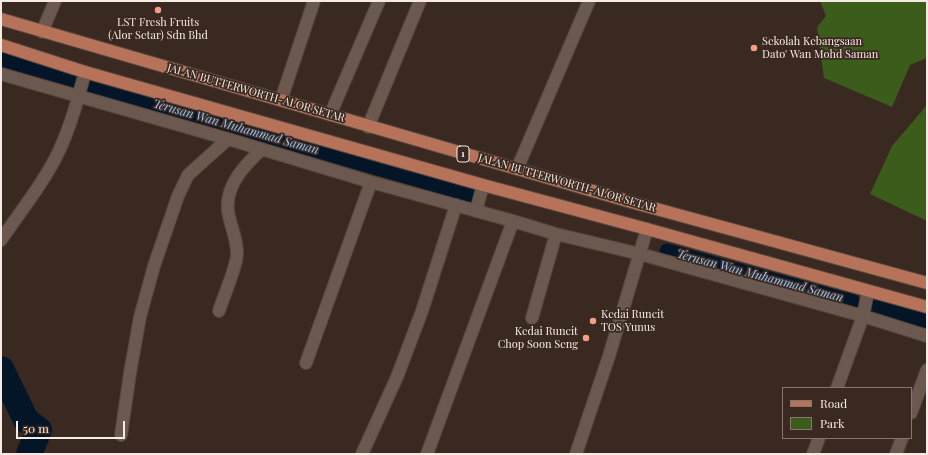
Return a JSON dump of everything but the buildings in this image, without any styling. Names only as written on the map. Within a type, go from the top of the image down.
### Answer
[{"type":"main road","name":"JALAN BUTTERWORTH-ALOR SETAR","points":[[1,19],[281,100],[368,127],[639,204],[927,283]]},
{"type":"main road","name":"JALAN BUTTERWORTH-ALOR SETAR","points":[[1,45],[85,72],[483,185],[927,307]]},
{"type":"street","points":[[42,32],[55,1]]},
{"type":"street","points":[[281,100],[314,1]]},
{"type":"street","points":[[330,115],[379,1]]},
{"type":"street","points":[[368,127],[420,1]]},
{"type":"street","points":[[517,169],[589,1]]},
{"type":"street","points":[[1,240],[52,165],[69,128],[85,72]]},
{"type":"street","points":[[1,74],[476,212],[513,220],[556,234],[640,254],[862,316],[927,336]]},
{"type":"street","points":[[120,435],[140,317],[154,266],[178,196],[188,175],[228,139]]},
{"type":"street","points":[[219,311],[238,253],[228,210],[228,198],[232,186],[245,166],[262,149]]},
{"type":"street","points":[[306,364],[371,182]]},
{"type":"street","points":[[476,212],[483,185]]},
{"type":"street","points":[[362,454],[397,377],[422,311],[456,205]]},
{"type":"street","points":[[427,454],[513,220]]},
{"type":"street","points":[[576,454],[609,356],[647,229]]},
{"type":"street","points":[[532,318],[556,234]]},
{"type":"street","points":[[837,387],[862,316],[868,291]]},
{"type":"street","points":[[912,410],[927,370]]},
{"type":"street","points":[[813,454],[819,439]]},
{"type":"street","points":[[896,454],[902,439]]},
{"type":"green space","points":[[820,1],[927,1],[927,58],[910,65],[892,107],[824,78],[817,27],[826,16]]},
{"type":"green space","points":[[927,105],[927,221],[870,194],[892,146]]},
{"type":"waterway","name":"Terusan Wan Muhammad Saman","points":[[1,59],[471,195]]},
{"type":"waterway","name":"Terusan Wan Muhammad Saman","points":[[667,251],[853,302]]},
{"type":"waterway","name":"Terusan Wan Muhammad Saman","points":[[874,307],[927,321]]},
{"type":"waterway","points":[[1,369],[26,420],[39,430],[29,454]]},
{"type":"place","name":"LST Fresh Fruits (Alor Setar) Sdn Bhd","points":[[158,10]]},
{"type":"place","name":"Sekolah Kebangsaan Dato' Wan Mohd Saman","points":[[754,48]]},
{"type":"place","name":"Kedai Runcit TOS Yunus","points":[[593,321]]},
{"type":"place","name":"Kedai Runcit Chop Soon Seng","points":[[586,338]]}]
